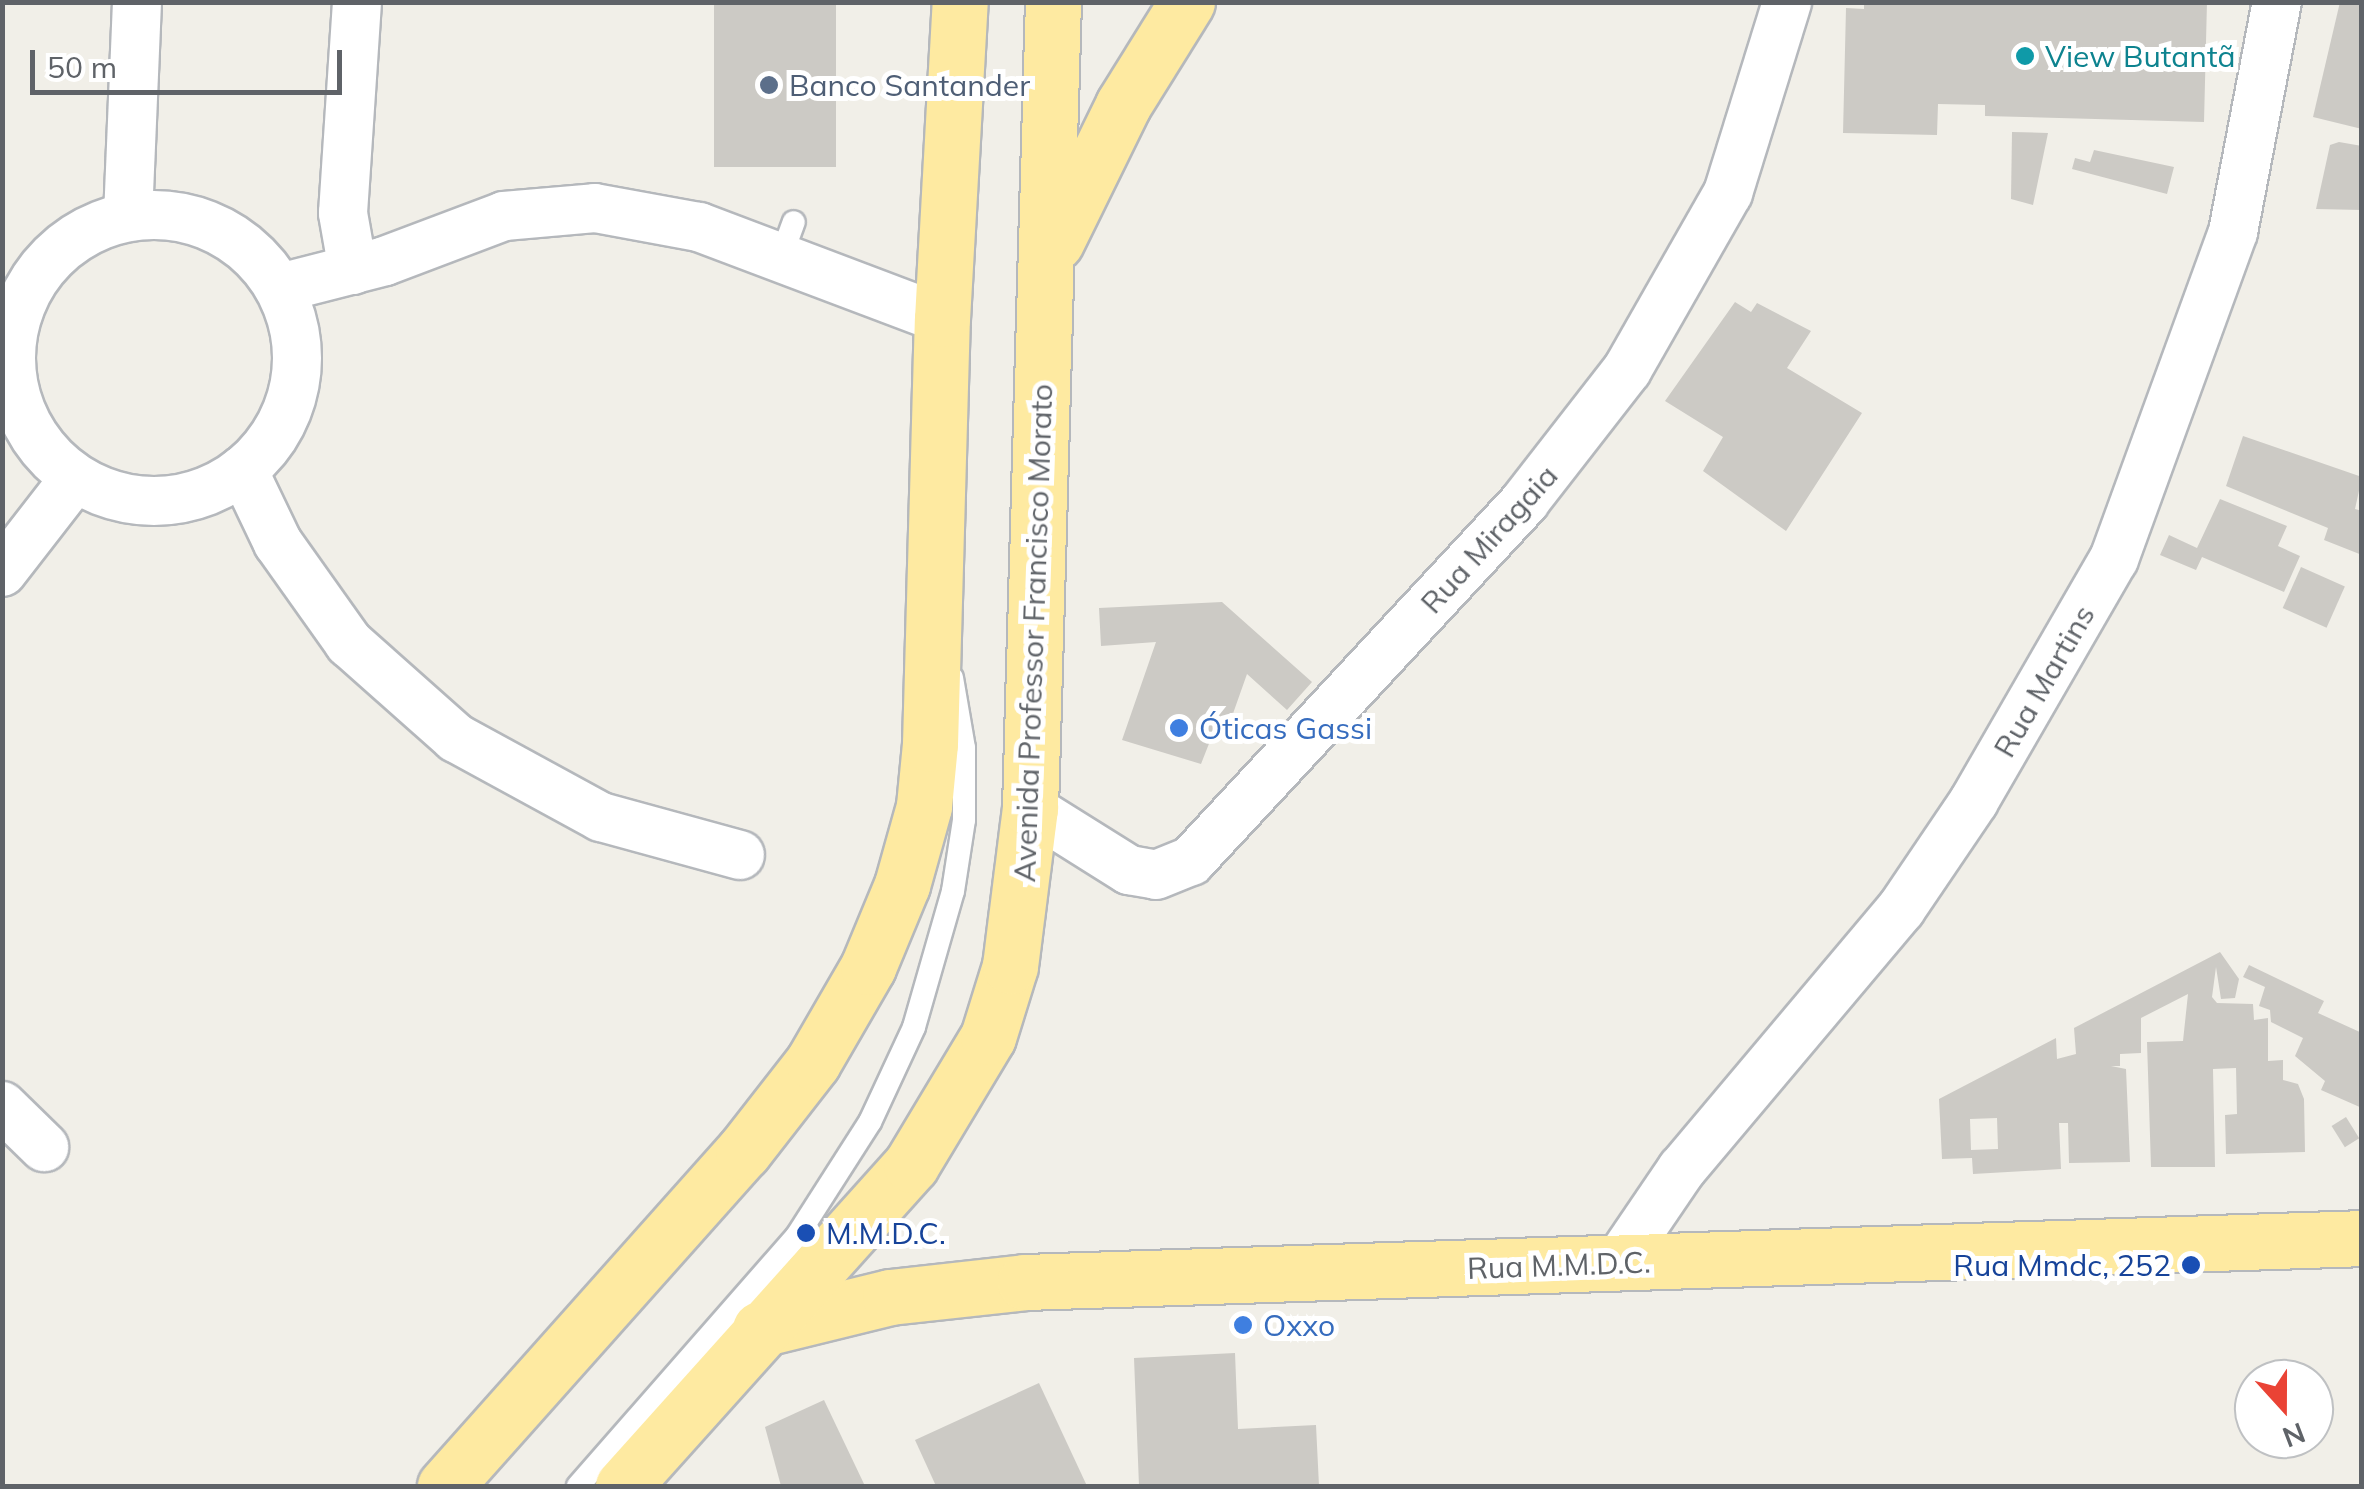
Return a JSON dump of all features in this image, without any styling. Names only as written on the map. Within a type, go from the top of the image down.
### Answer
[{"type":"highway","points":[[960,22],[998,2]]},
{"type":"highway","name":"Avenida Professor Francisco Morato","points":[[622,1486],[911,1164],[960,1093],[988,1037],[1010,966],[1030,808],[1053,2]]},
{"type":"highway","points":[[1046,262],[1122,105],[1187,2]]},
{"type":"highway","name":"Avenida Professor Francisco Morato","points":[[445,1486],[743,1152],[814,1062],[868,967],[902,885],[924,806],[942,319],[960,22]]},
{"type":"highway","name":"Rua M.M.D.C.","points":[[760,1328],[890,1297],[1026,1282],[2362,1238]]},
{"type":"street","points":[[128,217],[137,2]]},
{"type":"street","points":[[353,270],[342,213],[357,2]]},
{"type":"street","name":"Rua Miragaia","points":[[1030,808],[1129,870],[1156,874],[1192,861],[1525,501],[1627,370],[1728,193],[1787,2]]},
{"type":"street","name":"Rua Martins","points":[[1618,1263],[1682,1170],[1901,909],[1974,801],[2114,559],[2233,232],[2277,2]]},
{"type":"street","points":[[280,288],[353,270],[541,208],[595,208],[788,240],[942,319]]},
{"type":"street","points":[[128,217],[199,222],[232,237],[280,288],[293,320],[296,386],[284,418],[243,470],[178,499],[142,500],[74,478],[26,423],[10,352],[10,314],[59,251],[92,229],[128,217]]},
{"type":"street","points":[[243,470],[278,543],[349,643],[443,728],[526,782],[600,817],[740,855]]},
{"type":"street","points":[[2,572],[74,478]]},
{"type":"street","points":[[2,1106],[44,1147]]},
{"type":"lane","name":"Avenida Professor Francisco Morato","points":[[578,1486],[798,1236],[870,1122],[914,1027],[954,891],[964,820],[958,705],[932,598]]},
{"type":"building","name":"Banco Santander","points":[[714,2],[836,2],[836,167],[714,167]]},
{"type":"building","name":"View Butantã","points":[[1864,2],[2207,2],[2204,122],[1985,116],[1985,105],[1938,104],[1937,135],[1843,133],[1846,8],[1864,9]]},
{"type":"building","points":[[2340,2],[2362,2],[2362,129],[2313,117]]},
{"type":"building","points":[[2012,132],[2048,133],[2033,205],[2011,199]]},
{"type":"building","points":[[2339,142],[2362,146],[2362,210],[2316,209],[2330,145]]},
{"type":"building","points":[[2094,150],[2174,167],[2167,194],[2072,169],[2075,158],[2090,162]]},
{"type":"building","points":[[1735,302],[1751,312],[1757,303],[1811,331],[1787,368],[1862,413],[1786,531],[1703,471],[1723,437],[1665,401]]},
{"type":"building","points":[[2243,436],[2362,477],[2355,509],[2362,511],[2362,555],[2324,540],[2328,528],[2226,486]]},
{"type":"building","points":[[2220,499],[2287,526],[2278,546],[2300,556],[2284,592],[2202,557],[2196,570],[2160,555],[2169,535],[2197,548]]},
{"type":"building","points":[[2301,567],[2345,587],[2327,628],[2283,608]]},
{"type":"building","points":[[1222,602],[1312,682],[1287,710],[1247,674],[1224,739],[1212,736],[1201,764],[1122,740],[1156,642],[1101,646],[1099,608]]},
{"type":"building","points":[[2220,952],[2239,979],[2235,998],[2221,999],[2216,967],[2212,997],[2217,1003],[2253,1004],[2254,1020],[2268,1018],[2268,1061],[2283,1060],[2283,1080],[2298,1084],[2304,1099],[2305,1152],[2226,1154],[2225,1115],[2237,1114],[2236,1068],[2213,1069],[2215,1167],[2151,1167],[2147,1042],[2183,1041],[2188,994],[2141,1018],[2141,1053],[2120,1054],[2120,1066],[2111,1066],[2126,1069],[2130,1162],[2069,1163],[2068,1123],[2059,1123],[2061,1169],[1973,1174],[1972,1158],[1942,1159],[1939,1099],[2056,1038],[2057,1059],[2076,1054],[2074,1028]],"holes":[[[1997,1118],[1998,1149],[1971,1150],[1970,1119]]]},
{"type":"building","points":[[2249,965],[2324,1001],[2318,1013],[2362,1033],[2362,1108],[2321,1090],[2325,1081],[2295,1056],[2303,1038],[2271,1022],[2270,1010],[2259,1006],[2265,987],[2243,977]]},
{"type":"building","points":[[2346,1117],[2359,1138],[2345,1147],[2332,1126]]},
{"type":"building","points":[[1235,1353],[1238,1429],[1316,1425],[1319,1486],[1139,1486],[1134,1358]]},
{"type":"building","points":[[1039,1383],[1087,1486],[936,1486],[915,1440]]},
{"type":"building","points":[[824,1400],[865,1486],[781,1486],[765,1427]]},
{"type":"place","name":"View Butantã","points":[[2025,56]]},
{"type":"place","name":"Banco Santander","points":[[769,85]]},
{"type":"place","name":"Óticas Gassi","points":[[1179,728]]},
{"type":"place","name":"M.M.D.C.","points":[[806,1233]]},
{"type":"place","name":"Rua Mmdc, 252","points":[[2191,1265]]},
{"type":"place","name":"Oxxo","points":[[1243,1325]]}]
